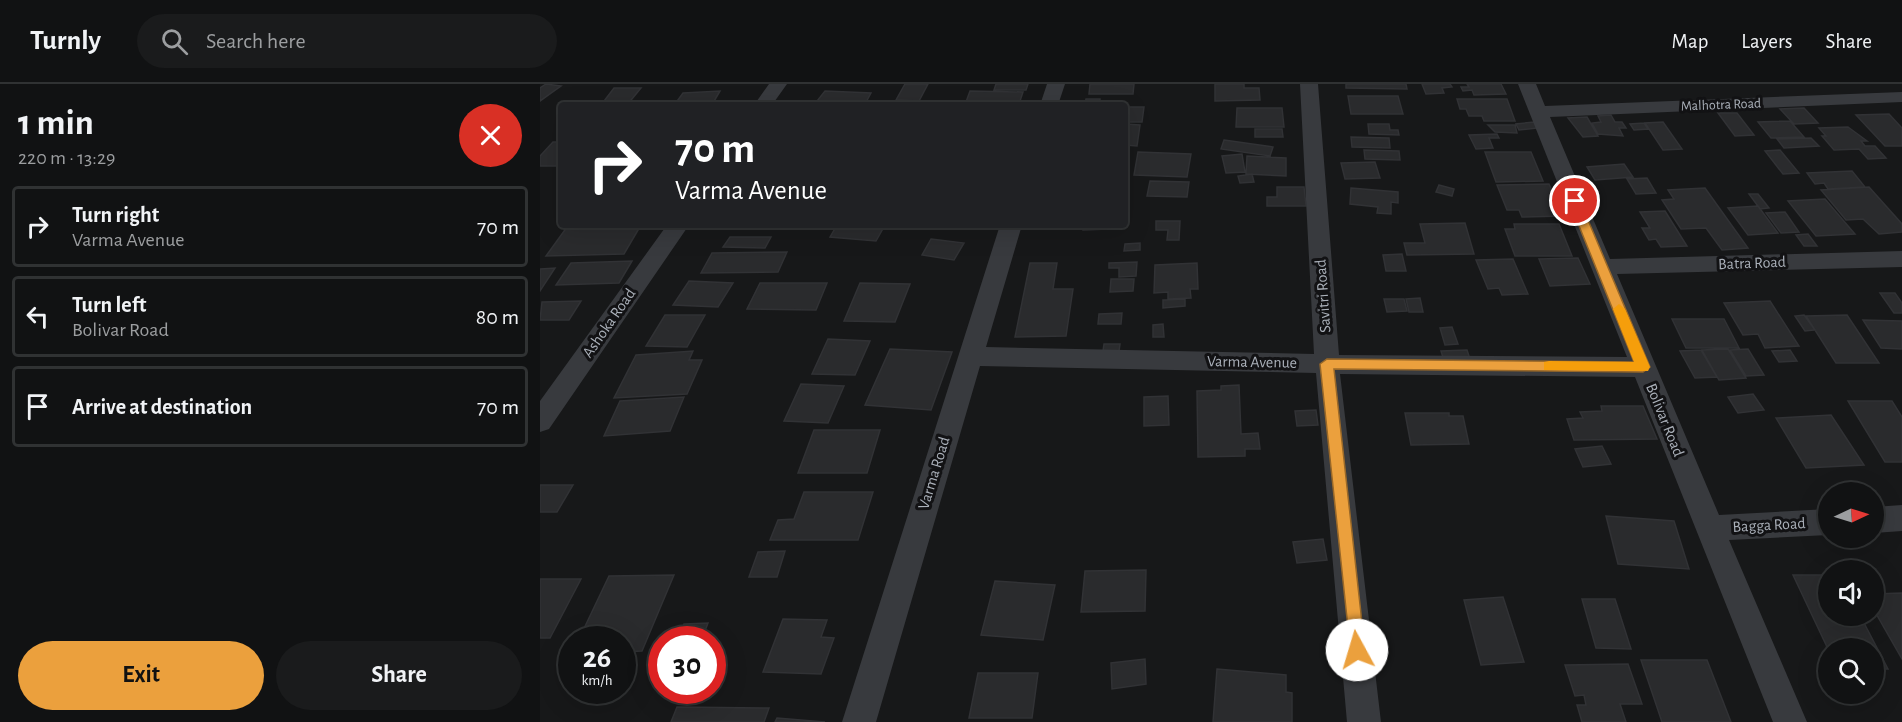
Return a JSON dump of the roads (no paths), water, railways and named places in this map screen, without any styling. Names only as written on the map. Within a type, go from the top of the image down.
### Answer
[{"type":"street","points":[[765,102],[778,84]]},
{"type":"street","points":[[1050,102],[1056,84]]},
{"type":"street","name":"Savitri Road","points":[[1309,84],[1327,364],[1364,722]]},
{"type":"street","name":"Bolivar Road","points":[[1527,84],[1790,722]]},
{"type":"street","name":"Malhotra Road","points":[[1540,112],[1902,97]]},
{"type":"street","name":"Ashoka Road","points":[[540,421],[676,228]]},
{"type":"street","name":"Varma Road","points":[[859,722],[969,356],[1010,228]]},
{"type":"street","name":"Batra Road","points":[[1601,267],[1902,259]]},
{"type":"street","name":"Varma Avenue","points":[[969,356],[1327,364],[1643,367]]},
{"type":"street","points":[[1884,519],[1902,518]]},
{"type":"street","name":"Bagga Road","points":[[1709,528],[1818,523]]}]
